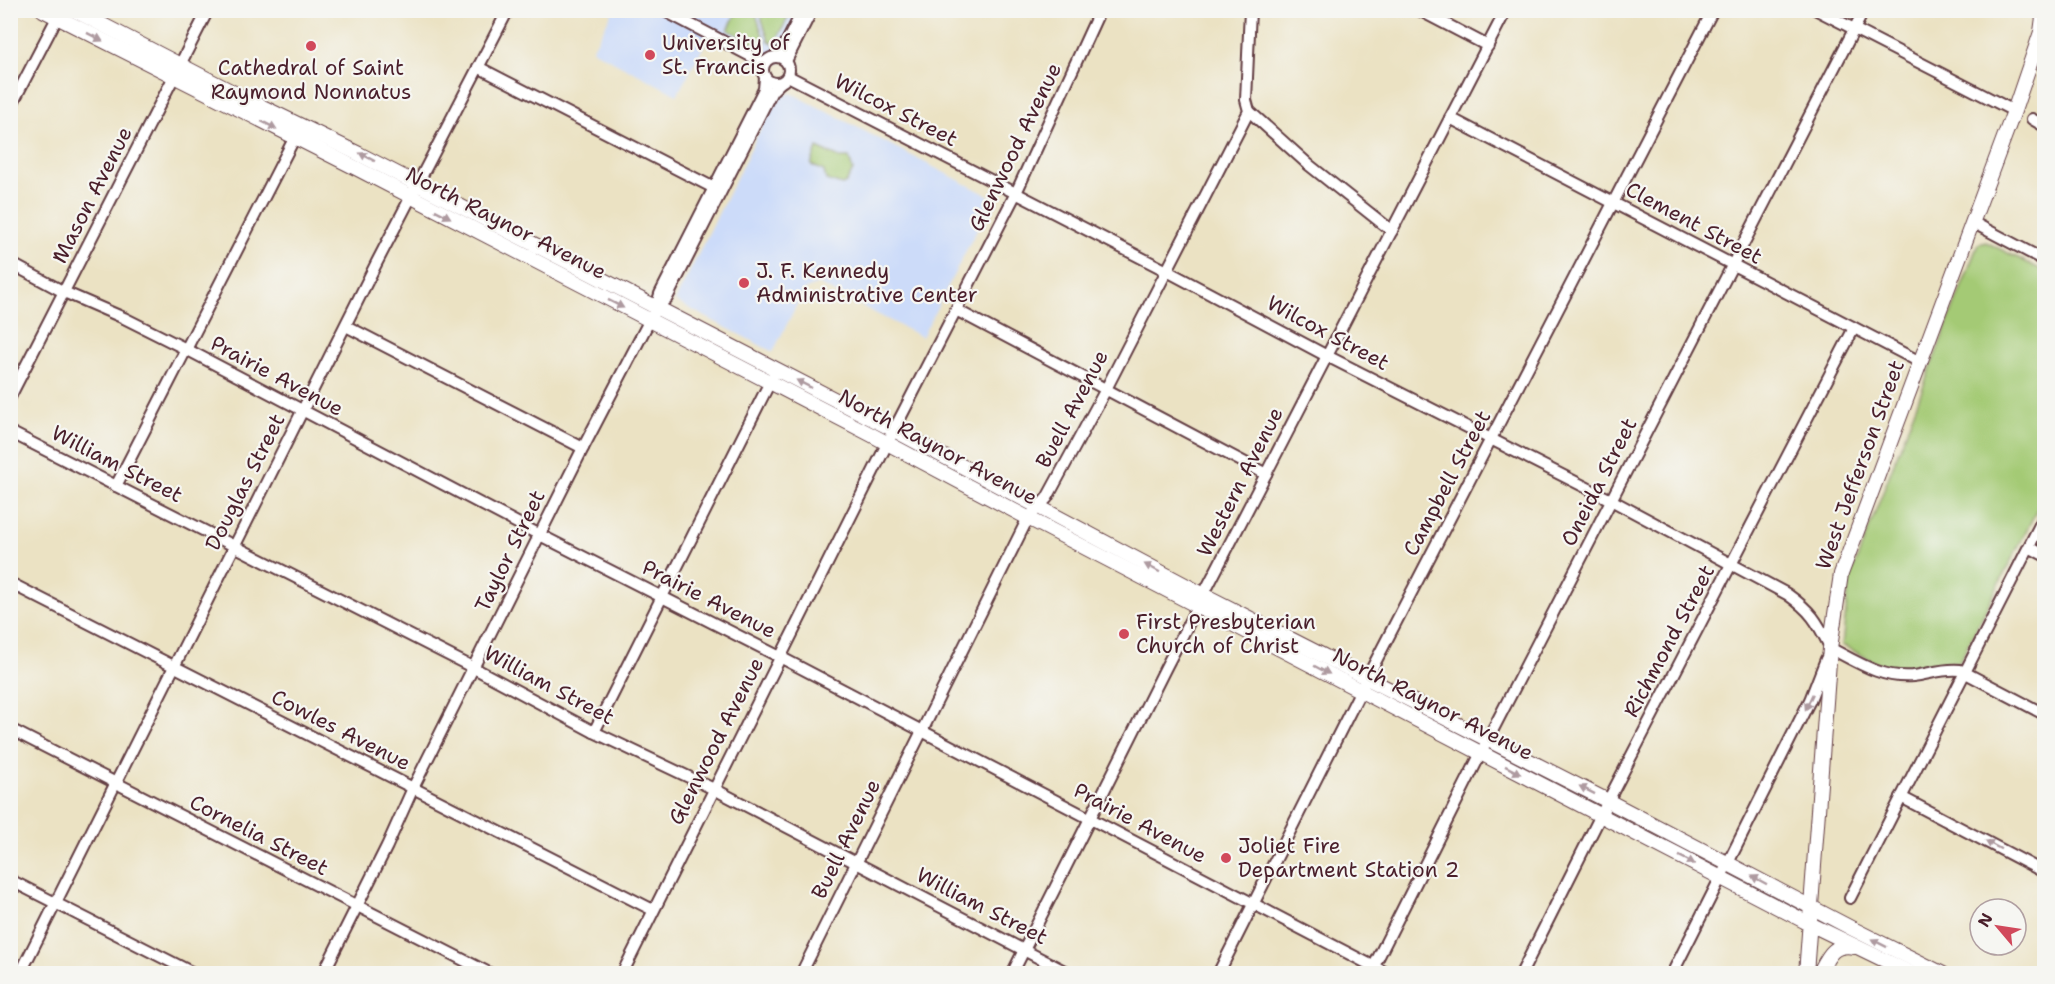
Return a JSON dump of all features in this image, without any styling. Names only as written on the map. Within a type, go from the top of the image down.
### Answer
[{"type":"main road","name":"North Raynor Avenue","points":[[44,10],[59,14],[177,71],[653,314],[714,338],[776,370],[890,437],[1364,685],[1481,753],[1720,878],[1913,974]]},
{"type":"main road","name":"North Raynor Avenue","points":[[74,10],[177,71]]},
{"type":"main road","name":"West Jefferson Street","points":[[1806,974],[1830,648],[1841,574],[2042,37],[2044,10]]},
{"type":"main road","name":"North Raynor Avenue","points":[[653,314],[708,351],[769,383],[890,437]]},
{"type":"main road","points":[[708,351],[714,338]]},
{"type":"main road","name":"North Raynor Avenue","points":[[1364,685],[1488,739],[1943,974]]},
{"type":"main road","points":[[1819,974],[1833,950],[1844,945],[1857,947]]},
{"type":"street","name":"Mason Avenue","points":[[10,397],[208,10]]},
{"type":"street","name":"Douglas Street","points":[[20,974],[234,546],[508,10]]},
{"type":"street","points":[[663,10],[764,63]]},
{"type":"street","points":[[782,59],[803,10]]},
{"type":"street","points":[[782,59],[812,10]]},
{"type":"street","name":"Glenwood Avenue","points":[[622,974],[890,437],[1016,193],[1100,10]]},
{"type":"street","points":[[1250,10],[1246,100],[1249,111],[1309,165],[1392,231]]},
{"type":"street","points":[[1419,10],[1488,46]]},
{"type":"street","name":"Western Avenue","points":[[1012,974],[1201,600],[1506,10]]},
{"type":"street","name":"Campbell Street","points":[[1218,974],[1364,685],[1713,10]]},
{"type":"street","points":[[1817,10],[2014,111]]},
{"type":"street","name":"Oneida Street","points":[[1372,970],[1488,739],[1864,10]]},
{"type":"street","points":[[10,108],[59,14]]},
{"type":"street","points":[[770,57],[782,59],[789,68],[784,79],[772,83],[765,78],[762,71],[764,63],[770,57]]},
{"type":"street","points":[[478,67],[714,188]]},
{"type":"street","name":"Taylor Street","points":[[323,974],[387,846],[412,788],[653,314],[660,294],[764,89],[765,78]]},
{"type":"street","name":"Wilcox Street","points":[[784,79],[1016,193],[1327,356],[1611,500],[1787,594],[1802,605],[1816,620],[1830,648]]},
{"type":"street","name":"Taylor Street","points":[[653,314],[667,298],[772,92],[784,79]]},
{"type":"street","name":"Buell Avenue","points":[[801,974],[1033,513],[1047,498],[1105,391],[1249,111]]},
{"type":"street","name":"Clement Street","points":[[1450,117],[1920,362]]},
{"type":"street","points":[[2032,119],[2044,126]]},
{"type":"street","points":[[116,486],[298,132]]},
{"type":"street","points":[[1972,222],[2044,260]]},
{"type":"street","name":"Prairie Avenue","points":[[10,263],[64,292],[124,318],[186,349],[303,412],[780,657],[1253,904],[1372,970],[1388,974]]},
{"type":"street","points":[[956,310],[1105,391],[1266,474]]},
{"type":"street","points":[[346,326],[583,448]]},
{"type":"street","name":"Richmond Street","points":[[1521,974],[1600,815],[1854,328]]},
{"type":"street","points":[[594,732],[776,370]]},
{"type":"street","name":"William Street","points":[[10,432],[474,668],[594,732],[714,789],[1070,974]]},
{"type":"street","points":[[1850,898],[2044,517]]},
{"type":"street","points":[[2029,547],[2044,555]]},
{"type":"street","name":"Cowles Avenue","points":[[10,583],[653,910]]},
{"type":"street","points":[[1672,974],[1810,700],[1830,648],[1873,670],[1893,676],[1912,676],[1951,669],[1965,673],[2044,714]]},
{"type":"street","name":"Cornelia Street","points":[[10,729],[491,974]]},
{"type":"street","points":[[1901,797],[2044,872]]},
{"type":"street","points":[[10,880],[195,974]]},
{"type":"shaded area","name":"University of St. Francis","points":[[613,11],[808,11],[781,63],[769,63],[711,33],[677,95],[592,50]]},
{"type":"shaded area","points":[[791,93],[993,198],[922,337],[818,284],[804,290],[773,352],[675,301],[776,98]]},
{"type":"green space","points":[[737,11],[755,11],[765,42],[762,48],[728,30]]},
{"type":"green space","points":[[759,11],[791,11],[775,44],[769,41]]},
{"type":"green space","points":[[817,148],[840,158],[849,158],[853,170],[846,183],[842,185],[826,180],[824,171],[811,165]]},
{"type":"green space","points":[[1986,242],[2044,271],[2044,496],[1959,662],[1889,667],[1842,645],[1850,578],[1978,244]]},
{"type":"place","name":"Cathedral of Saint Raymond Nonnatus","points":[[311,46]]},
{"type":"place","name":"University of St. Francis","points":[[650,55]]},
{"type":"place","name":"J. F. Kennedy Administrative Center","points":[[744,283]]},
{"type":"place","name":"First Presbyterian Church of Christ","points":[[1124,634]]},
{"type":"place","name":"Joliet Fire Department Station 2","points":[[1226,858]]}]
